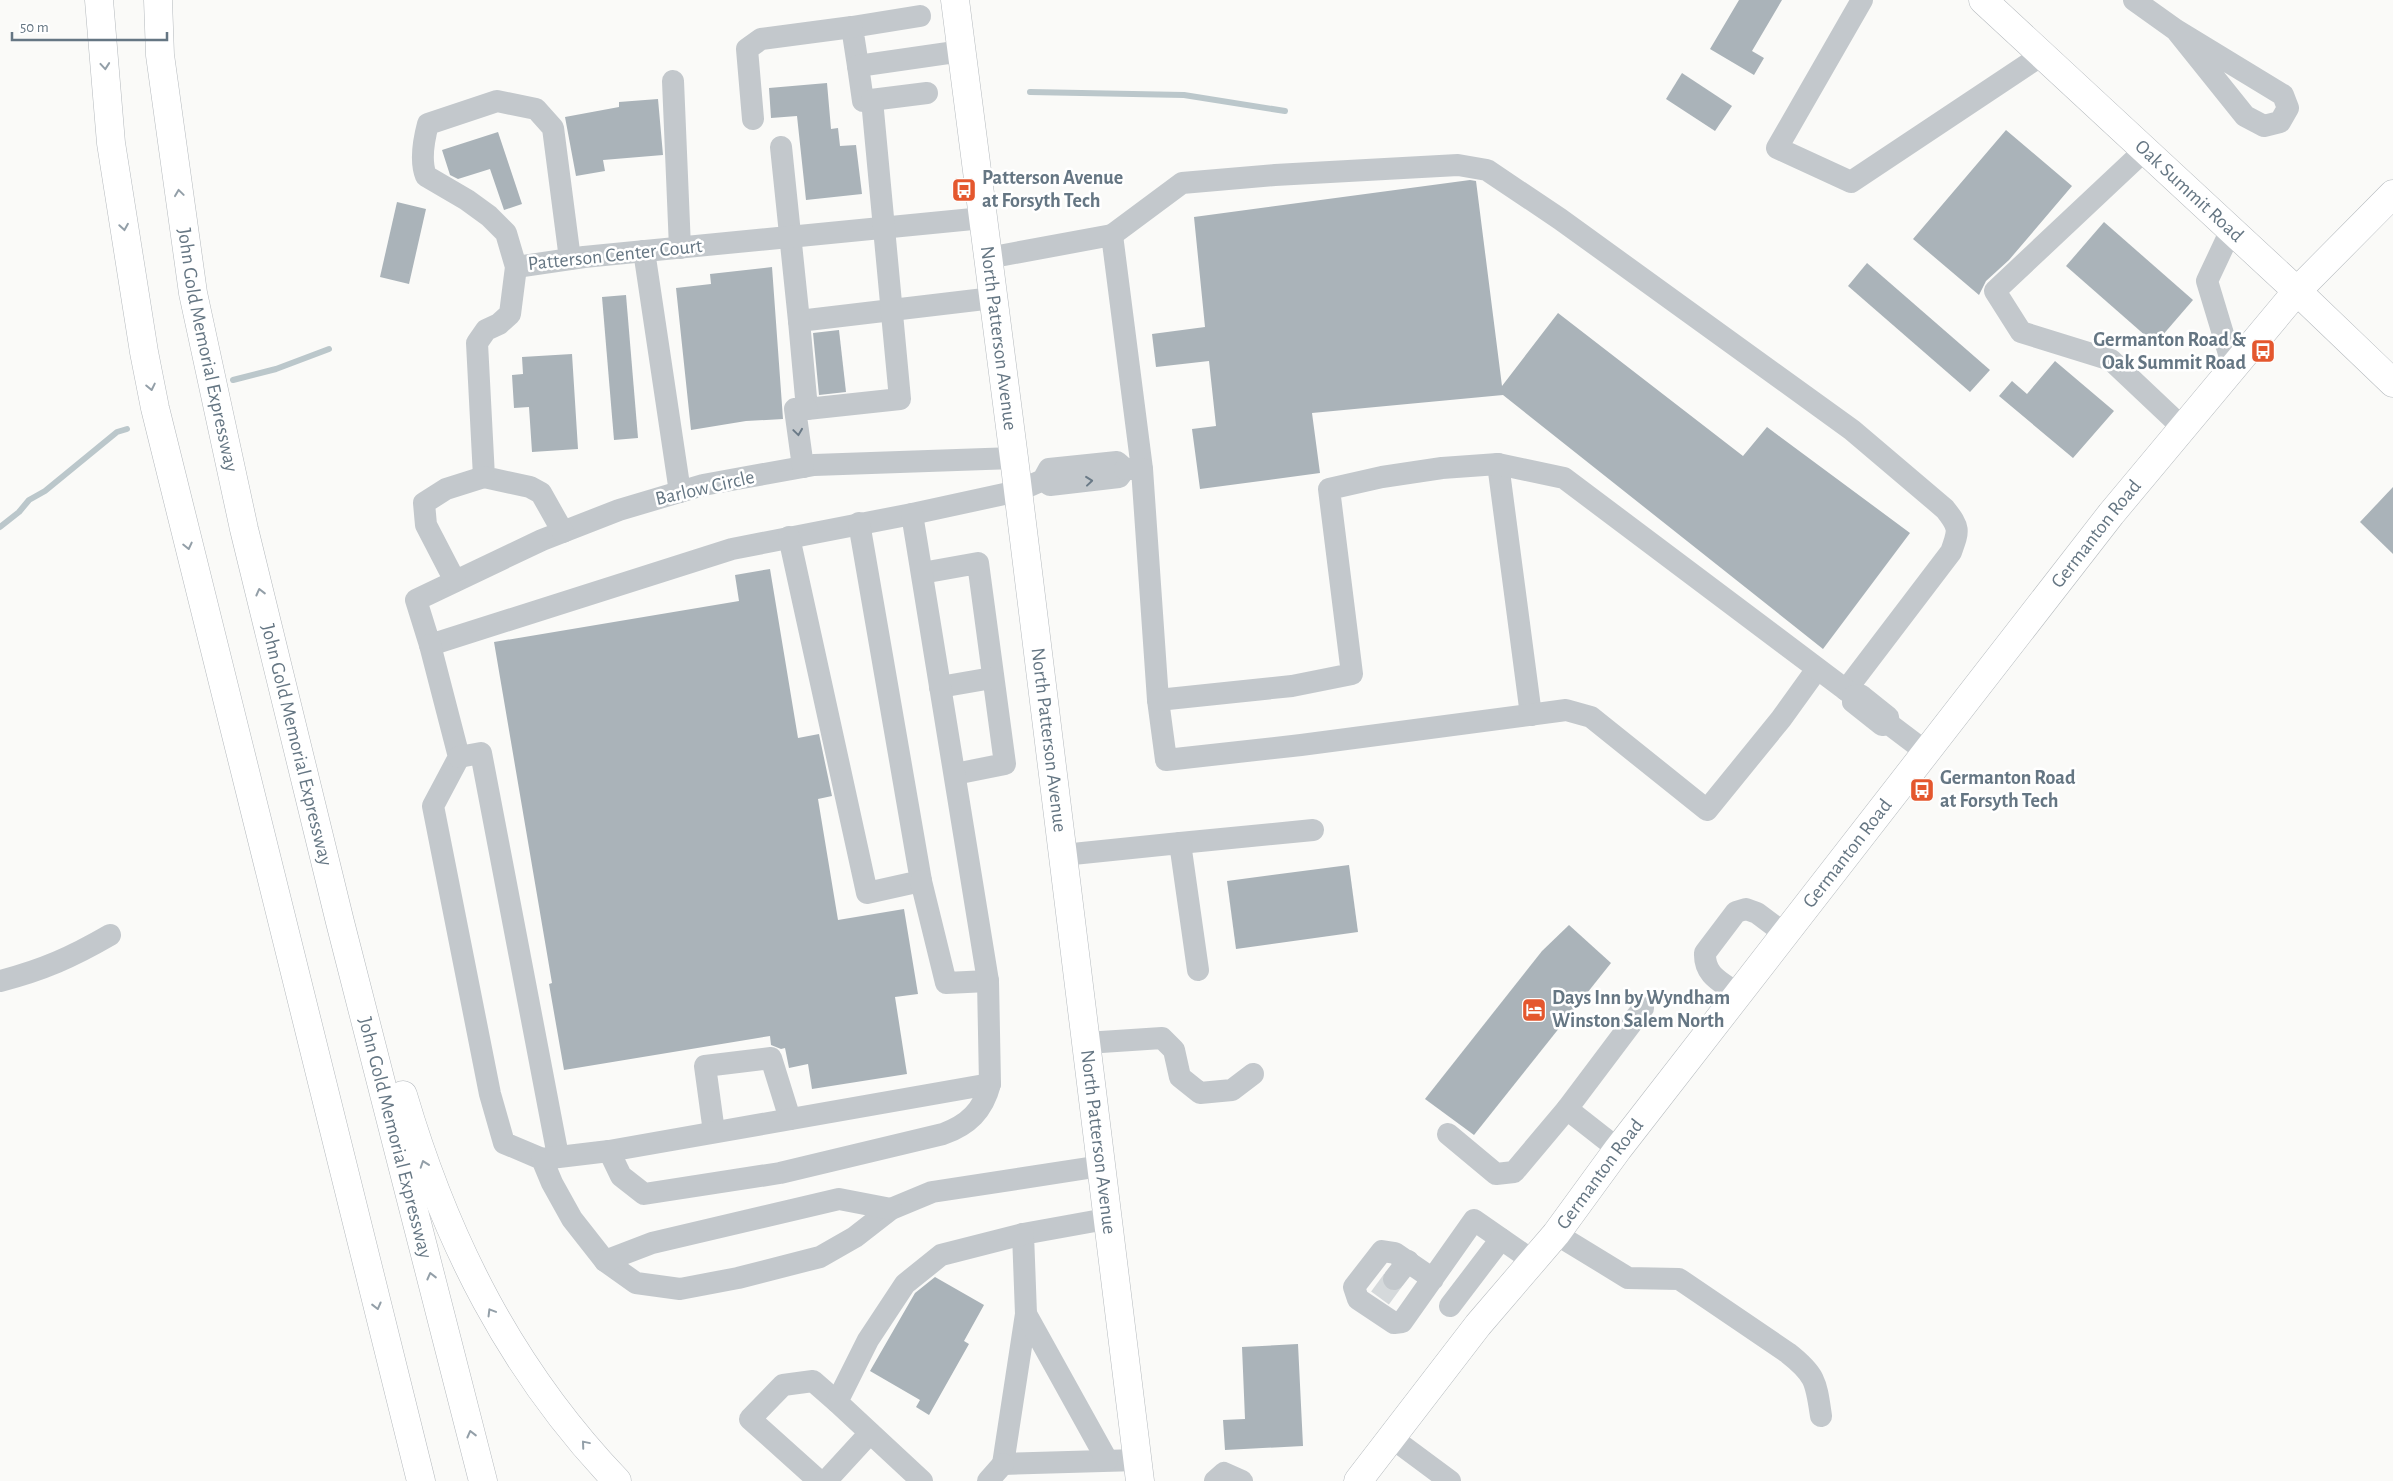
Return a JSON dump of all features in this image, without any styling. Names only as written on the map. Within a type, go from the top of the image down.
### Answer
[{"type":"main road","points":[[99,0],[111,143],[144,352],[155,408],[421,1481]]},
{"type":"main road","name":"John Gold Memorial Expressway","points":[[158,0],[160,55],[193,293],[244,529],[340,922],[483,1481]]},
{"type":"main road","name":"North Patterson Avenue","points":[[955,0],[994,298],[1106,1219],[1139,1471]]},
{"type":"main road","name":"Oak Summit Road","points":[[1983,0],[2297,291],[2393,383]]},
{"type":"main road","name":"Germanton Road","points":[[1358,1481],[1478,1325],[1556,1234],[1618,1149],[2111,514],[2297,291],[2393,194]]},
{"type":"main road","points":[[340,922],[374,991],[416,1140],[435,1194],[468,1268],[507,1337],[537,1384],[572,1429],[617,1481]]},
{"type":"main road","points":[[397,1387],[412,1481]]},
{"type":"street","points":[[1862,0],[1777,148],[1851,182],[2042,54]]},
{"type":"street","points":[[2134,0],[2176,30],[2283,96],[2288,108],[2280,122],[2264,126],[2245,116],[2176,30]]},
{"type":"street","points":[[753,119],[747,50],[761,39],[920,16]]},
{"type":"street","points":[[852,26],[863,101],[927,93]]},
{"type":"street","points":[[858,66],[962,51]]},
{"type":"street","points":[[673,81],[680,248]]},
{"type":"street","points":[[803,467],[795,409],[900,399],[893,310],[882,228],[872,100]]},
{"type":"street","points":[[516,266],[506,233],[489,216],[467,200],[426,176],[424,171],[424,139],[428,124],[497,101],[536,109],[553,128],[570,259]]},
{"type":"street","points":[[781,148],[807,409]]},
{"type":"street","points":[[2145,150],[1996,291],[2021,332],[2112,360],[2183,428]]},
{"type":"street","points":[[988,258],[1112,235],[1182,183],[1458,165],[1487,170],[1560,219],[1852,430],[1945,509],[1957,524],[1958,533],[1951,552],[1850,693]]},
{"type":"street","name":"Patterson Center Court","points":[[484,477],[477,343],[486,330],[499,324],[510,314],[516,266],[644,251],[983,218]]},
{"type":"street","points":[[2231,230],[2207,281],[2234,367]]},
{"type":"street","points":[[1112,235],[1133,469],[1166,760],[1301,745],[1566,710],[1591,717],[1707,810],[1780,719],[1817,669]]},
{"type":"street","points":[[644,251],[680,492]]},
{"type":"street","points":[[799,321],[994,298]]},
{"type":"street","name":"Barlow Circle","points":[[430,645],[416,600],[563,532],[619,510],[703,485],[803,467],[1014,458]]},
{"type":"street","points":[[1158,700],[1292,686],[1352,674],[1329,489],[1382,477],[1442,468],[1498,464],[1564,478],[1817,669],[1850,693],[1863,697],[1888,718],[1889,724],[1926,752]]},
{"type":"street","points":[[1498,464],[1531,715]]},
{"type":"street","points":[[990,1084],[609,1151],[550,1157],[504,1143],[490,1094],[434,806],[459,758],[430,645],[732,549],[1018,491],[1043,480],[1050,485],[1119,478],[1133,469]]},
{"type":"street","points":[[455,581],[426,525],[424,503],[446,489],[484,477],[530,487],[541,492],[563,532]]},
{"type":"street","points":[[609,1151],[621,1176],[644,1194],[780,1174],[957,1129],[974,1117],[986,1098],[990,1084],[988,981],[912,514]]},
{"type":"street","points":[[859,523],[922,881],[946,984],[988,981]]},
{"type":"street","points":[[789,537],[867,893],[922,881]]},
{"type":"street","points":[[922,573],[978,563],[1005,764],[954,774]]},
{"type":"street","points":[[940,687],[992,678]]},
{"type":"street","points":[[459,758],[481,753],[550,1157],[552,1183],[572,1219],[605,1261],[636,1283],[680,1288],[738,1278],[820,1257],[855,1237],[891,1209],[932,1192],[1101,1166]]},
{"type":"street","points":[[1063,855],[1313,830]]},
{"type":"street","points":[[1180,843],[1198,970]]},
{"type":"street","points":[[1738,994],[1707,971],[1705,961],[1705,953],[1736,912],[1746,909],[1757,913],[1785,934]]},
{"type":"street","points":[[0,981],[34,973],[69,959],[110,935]]},
{"type":"street","points":[[1448,1134],[1496,1174],[1514,1172],[1567,1108],[1643,1008]]},
{"type":"street","points":[[1086,1043],[1162,1038],[1174,1050],[1180,1077],[1200,1093],[1232,1090],[1253,1074]]},
{"type":"street","points":[[714,1132],[705,1066],[771,1058],[790,1119]]},
{"type":"street","points":[[1567,1108],[1618,1149]]},
{"type":"street","points":[[605,1261],[652,1243],[839,1199],[891,1209]]},
{"type":"street","points":[[837,1402],[868,1340],[905,1284],[941,1255],[1023,1234],[1106,1219]]},
{"type":"street","points":[[1478,1325],[1450,1306],[1429,1284],[1408,1261],[1394,1253],[1382,1251],[1354,1287],[1358,1299],[1376,1303],[1394,1323],[1402,1322],[1429,1284],[1474,1220],[1533,1261]]},
{"type":"street","points":[[988,1481],[1003,1464],[1026,1314],[1023,1234]]},
{"type":"street","points":[[1556,1234],[1628,1278],[1679,1279],[1788,1353],[1805,1366],[1816,1382],[1821,1416]]},
{"type":"street","points":[[1450,1306],[1501,1239]]},
{"type":"street","points":[[1394,1279],[1408,1261]]},
{"type":"street","points":[[1026,1314],[1107,1460]]},
{"type":"street","points":[[819,1481],[750,1419],[783,1385],[813,1381],[922,1481]]},
{"type":"street","points":[[826,1481],[870,1433]]},
{"type":"street","points":[[1392,1438],[1450,1481]]},
{"type":"street","points":[[1003,1464],[1107,1460],[1139,1471]]},
{"type":"street","points":[[1215,1481],[1224,1473],[1242,1481]]},
{"type":"building","points":[[1739,0],[1782,0],[1752,51],[1764,58],[1754,75],[1710,49]]},
{"type":"building","points":[[1682,73],[1732,106],[1715,131],[1666,99]]},
{"type":"building","points":[[827,83],[831,129],[838,128],[840,146],[856,145],[862,194],[806,200],[797,116],[771,118],[769,88]]},
{"type":"building","points":[[658,99],[663,155],[603,160],[605,171],[576,176],[565,117],[619,107],[619,102]]},
{"type":"building","points":[[2006,130],[2072,186],[2009,260],[1986,281],[1979,295],[1913,239]]},
{"type":"building","points":[[498,132],[522,204],[504,210],[490,169],[458,179],[450,175],[442,150]]},
{"type":"building","points":[[1470,180],[1476,181],[1502,386],[1558,313],[1743,456],[1767,427],[1910,533],[1823,649],[1503,395],[1312,413],[1320,473],[1200,489],[1192,429],[1216,426],[1209,361],[1156,367],[1152,334],[1205,327],[1194,217]]},
{"type":"building","points":[[397,202],[426,209],[409,284],[380,277]]},
{"type":"building","points":[[2104,222],[2193,300],[2155,344],[2066,266]]},
{"type":"building","points":[[1867,263],[1990,370],[1970,392],[1848,286]]},
{"type":"building","points":[[772,267],[783,419],[746,421],[691,430],[676,288],[711,284],[710,274]]},
{"type":"building","points":[[626,295],[638,438],[614,440],[602,297]]},
{"type":"building","points":[[839,330],[846,392],[819,395],[813,333]]},
{"type":"building","points":[[572,354],[578,449],[532,452],[529,407],[514,408],[512,375],[523,374],[522,357]]},
{"type":"building","points":[[2055,361],[2114,411],[2073,458],[1999,396],[2012,381],[2027,394]]},
{"type":"building","points":[[2393,487],[2393,554],[2360,522]]},
{"type":"building","points":[[770,569],[798,738],[819,734],[832,796],[818,799],[838,920],[904,909],[918,994],[895,997],[907,1074],[812,1089],[808,1064],[789,1068],[785,1048],[781,1049],[771,1045],[770,1036],[564,1070],[549,984],[552,983],[494,642],[739,601],[735,575]]},
{"type":"building","points":[[1349,865],[1358,932],[1236,949],[1227,881]]},
{"type":"building","name":"Days Inn by Wyndham Winston Salem North","points":[[1569,925],[1611,963],[1474,1135],[1425,1099],[1542,951]]},
{"type":"building","points":[[935,1277],[984,1305],[964,1341],[969,1344],[929,1415],[916,1407],[920,1400],[870,1371],[915,1293]]},
{"type":"building","points":[[1298,1344],[1303,1446],[1225,1450],[1223,1420],[1245,1419],[1242,1347]]},
{"type":"waterway","points":[[1030,92],[1184,95],[1285,111]]},
{"type":"waterway","points":[[233,380],[276,369],[329,349]]},
{"type":"waterway","points":[[0,527],[19,512],[29,500],[45,491],[117,432],[127,429]]},
{"type":"tunnel","points":[[1380,1298],[1394,1279]]},
{"type":"place","name":"Patterson Avenue at Forsyth Tech","points":[[964,190]]},
{"type":"place","name":"Germanton Road & Oak Summit Road","points":[[2263,351]]},
{"type":"place","name":"Germanton Road at Forsyth Tech","points":[[1922,790]]},
{"type":"place","name":"Days Inn by Wyndham Winston Salem North","points":[[1534,1010]]}]
